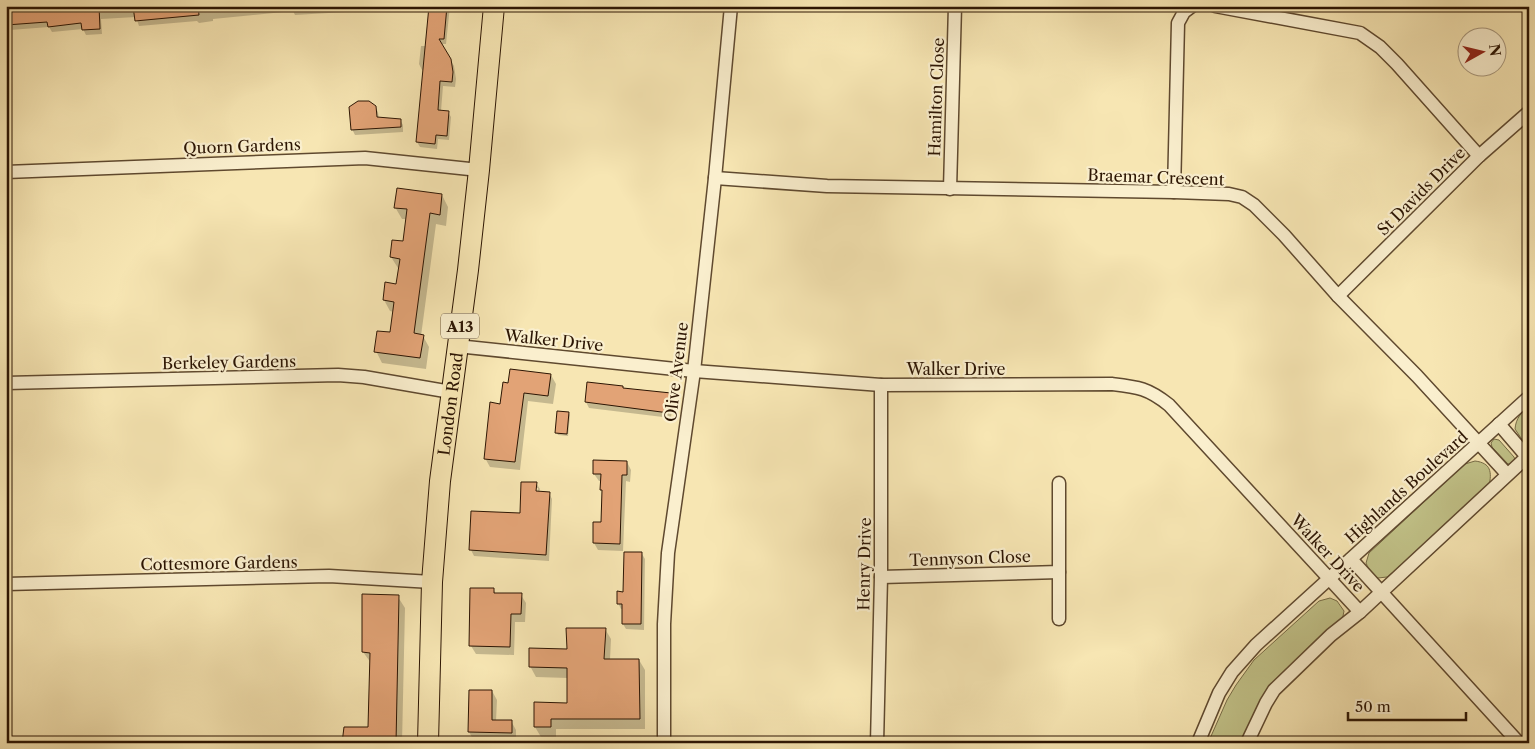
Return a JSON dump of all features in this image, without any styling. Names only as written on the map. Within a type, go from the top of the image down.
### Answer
[{"type":"main road","name":"London Road","points":[[428,743],[432,582],[440,481],[468,270],[494,6]]},
{"type":"street","name":"Olive Avenue","points":[[664,743],[664,624],[668,553],[694,371],[731,6]]},
{"type":"street","name":"Hamilton Close","points":[[950,189],[955,6]]},
{"type":"street","points":[[1174,192],[1178,23],[1184,12],[1192,6]]},
{"type":"street","points":[[1215,6],[1360,33],[1380,47],[1479,156]]},
{"type":"street","name":"St Davids Drive","points":[[1338,296],[1479,156],[1529,112]]},
{"type":"street","name":"Quorn Gardens","points":[[6,172],[365,158],[479,170]]},
{"type":"street","name":"Braemar Crescent","points":[[715,178],[827,186],[1174,192],[1229,194],[1242,198],[1254,205],[1284,235],[1338,296],[1417,376],[1508,474]]},
{"type":"street","name":"Walker Drive","points":[[458,346],[694,371],[881,385],[1112,384],[1136,387],[1156,394],[1169,405],[1360,612]]},
{"type":"street","name":"Berkeley Gardens","points":[[6,384],[338,375],[364,377],[451,392]]},
{"type":"street","name":"Henry Drive","points":[[876,743],[881,577],[881,385]]},
{"type":"street","name":"Highlands Boulevard","points":[[1198,743],[1219,693],[1232,672],[1256,645],[1529,397]]},
{"type":"street","points":[[1247,743],[1274,690],[1528,457],[1499,424]]},
{"type":"street","points":[[1059,483],[1059,619]]},
{"type":"street","points":[[1351,559],[1520,743]]},
{"type":"street","name":"Tennyson Close","points":[[881,577],[1059,572]]},
{"type":"street","name":"Cottesmore Gardens","points":[[6,584],[329,576],[432,582]]},
{"type":"green space","points":[[1529,406],[1529,442],[1523,441],[1515,429],[1519,416]]},
{"type":"green space","points":[[1494,439],[1499,440],[1514,457],[1515,460],[1512,464],[1508,464],[1492,447],[1491,443]]},
{"type":"green space","points":[[1475,461],[1484,464],[1489,469],[1489,486],[1387,577],[1378,578],[1374,575],[1366,563],[1369,553],[1465,464]]},
{"type":"green space","points":[[1330,598],[1337,601],[1344,611],[1342,621],[1275,682],[1242,743],[1208,743],[1227,700],[1254,660],[1319,601]]},
{"type":"building","points":[[6,6],[59,6],[59,9],[99,6],[100,29],[82,30],[81,23],[48,27],[47,22],[6,25]]},
{"type":"building","points":[[133,6],[198,6],[199,15],[135,21]]},
{"type":"building","points":[[429,6],[447,6],[444,39],[439,39],[451,59],[453,72],[452,82],[440,81],[438,110],[449,111],[447,136],[436,135],[435,144],[416,142]]},
{"type":"building","points":[[358,101],[369,101],[376,106],[377,117],[401,119],[401,127],[351,130],[349,107]]},
{"type":"building","points":[[397,188],[442,194],[440,215],[430,213],[414,333],[424,335],[420,358],[374,352],[377,331],[390,332],[394,302],[383,300],[385,282],[396,284],[400,259],[390,257],[392,240],[403,241],[407,209],[394,208]]},
{"type":"building","points":[[510,369],[551,374],[548,396],[524,393],[515,462],[484,459],[490,402],[500,404],[503,382],[508,383]]},
{"type":"building","points":[[587,382],[671,393],[669,413],[585,402]]},
{"type":"building","points":[[557,411],[569,412],[567,434],[555,433]]},
{"type":"building","points":[[593,460],[627,461],[627,475],[622,475],[620,544],[593,543],[593,522],[601,522],[602,490],[600,490],[601,474],[593,474]]},
{"type":"building","points":[[521,482],[537,482],[536,491],[550,492],[546,555],[469,550],[471,511],[520,513]]},
{"type":"building","points":[[624,552],[642,552],[641,624],[622,624],[622,604],[617,604],[617,591],[623,592]]},
{"type":"building","points":[[470,588],[494,588],[494,593],[522,593],[521,614],[511,614],[510,647],[469,646]]},
{"type":"building","points":[[362,594],[399,595],[396,743],[342,743],[344,727],[368,727],[370,653],[362,652]]},
{"type":"building","points":[[566,628],[606,628],[604,659],[639,659],[640,719],[551,719],[551,727],[534,727],[534,702],[567,703],[567,668],[529,667],[529,648],[567,649]]},
{"type":"building","points":[[469,690],[492,690],[492,720],[512,720],[512,733],[468,732]]}]
